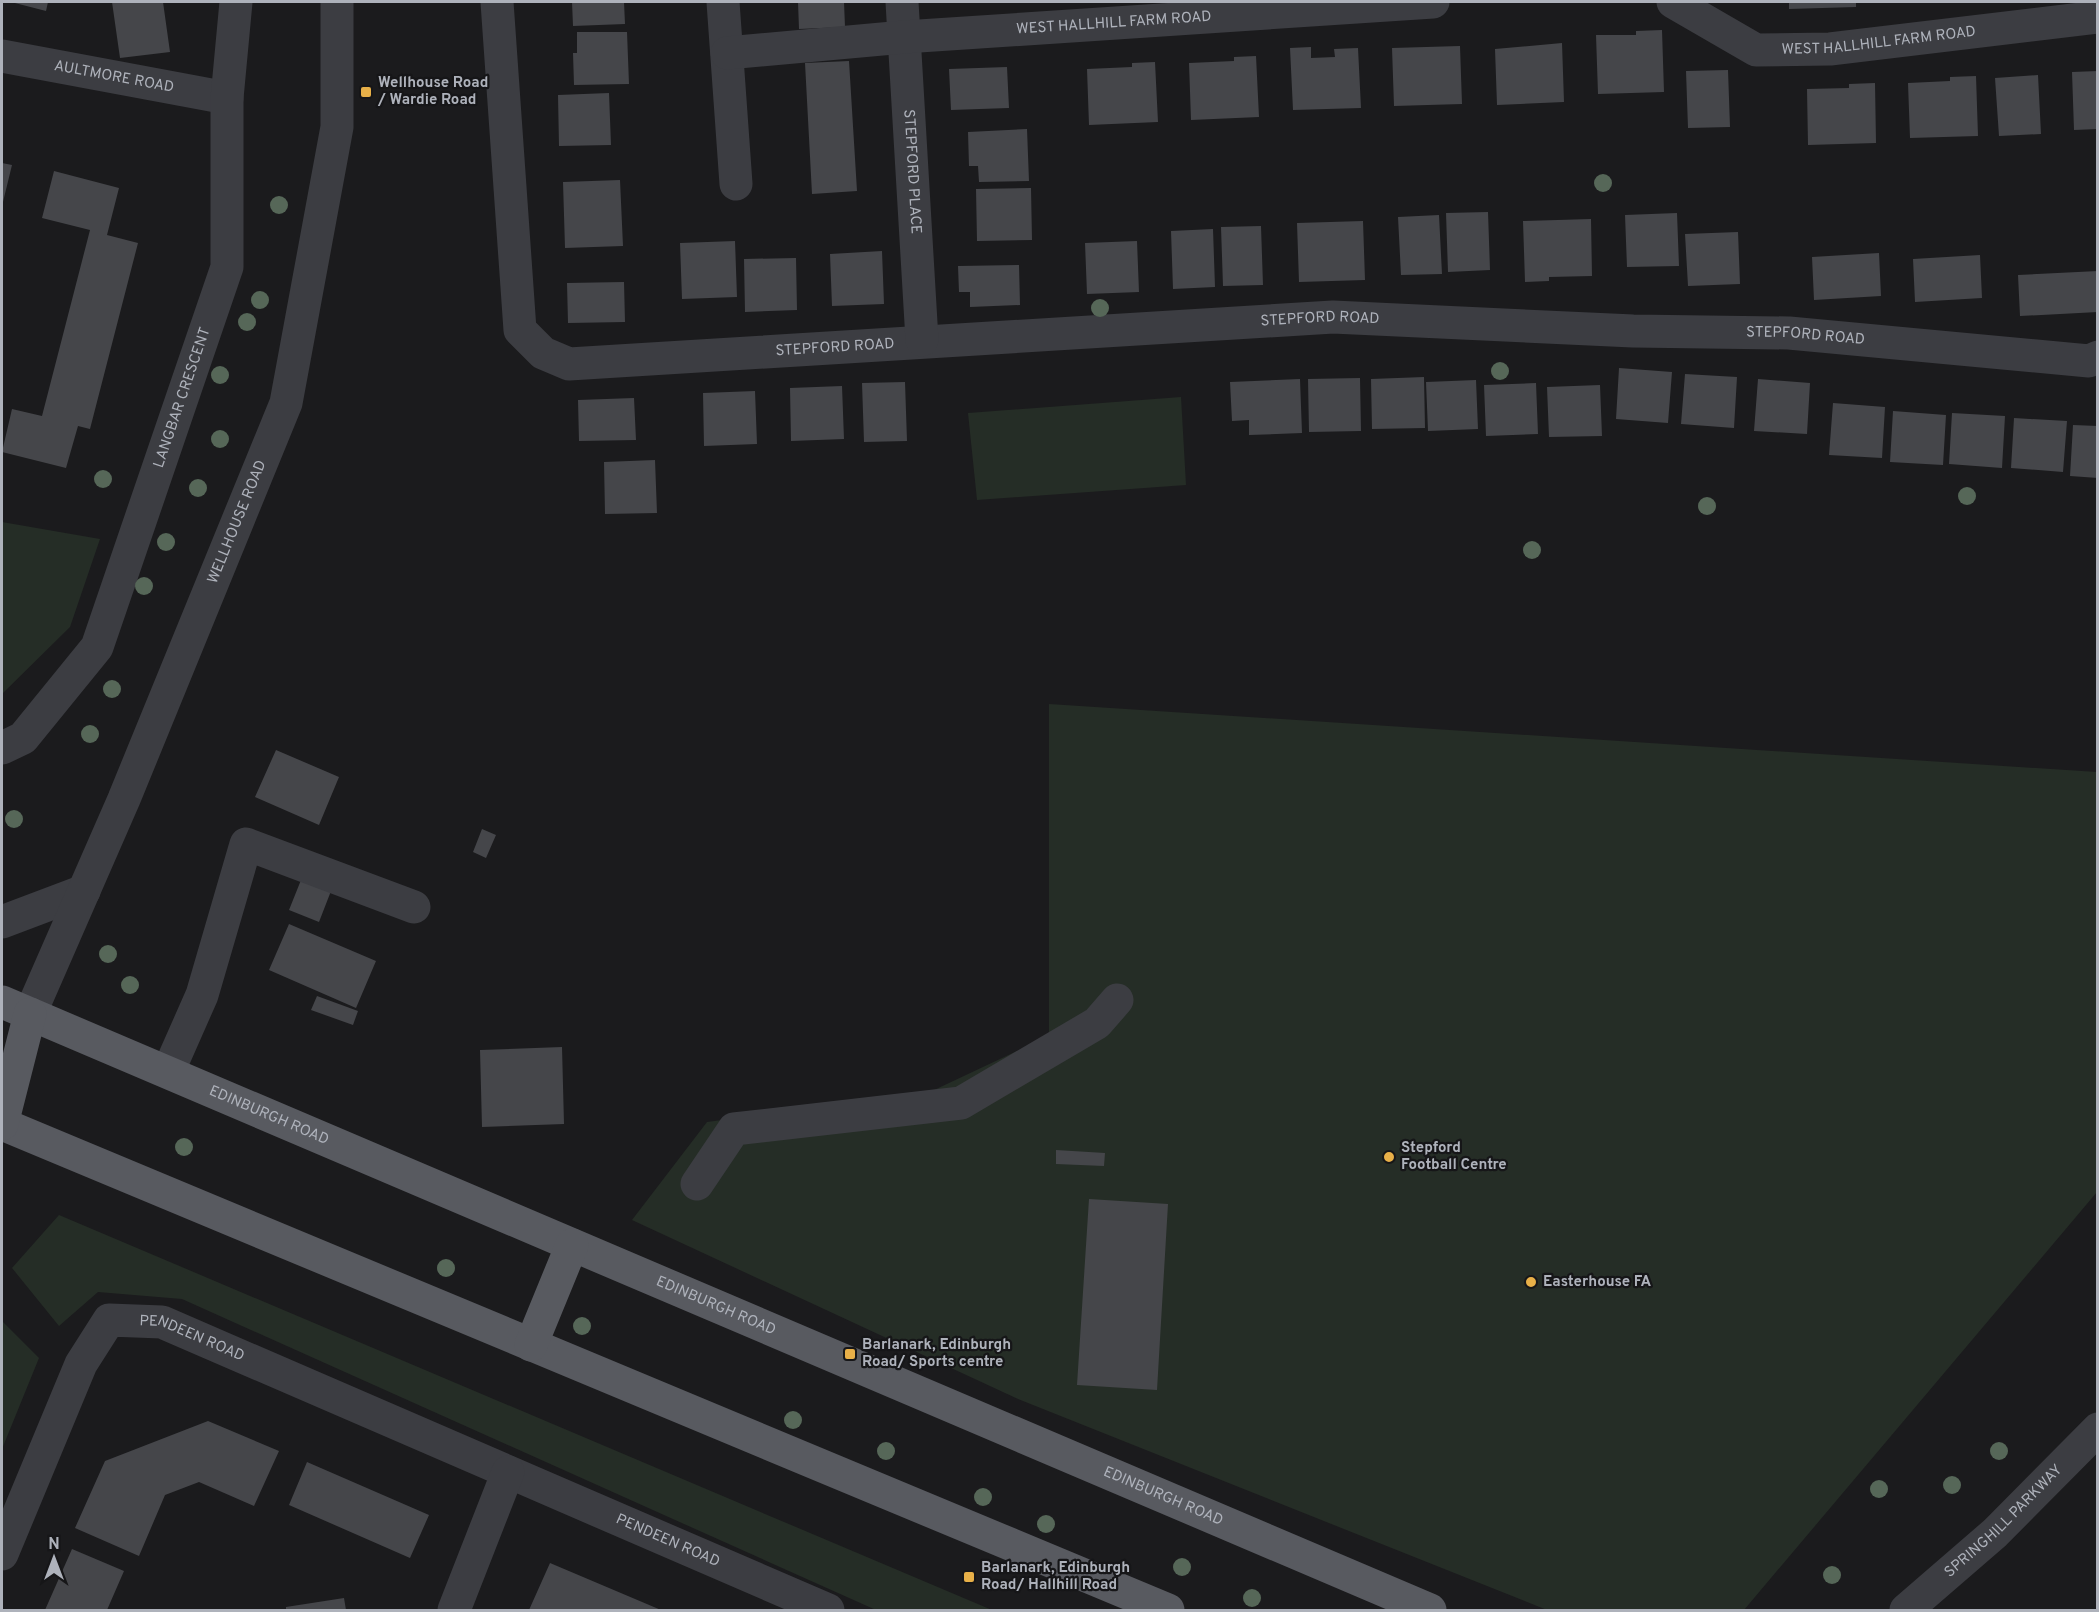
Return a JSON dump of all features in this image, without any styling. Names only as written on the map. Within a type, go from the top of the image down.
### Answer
[{"type":"main road","name":"EDINBURGH ROAD","points":[[16,1008],[1430,1611]]},
{"type":"main road","points":[[16,1008],[2,1125],[1168,1611]]},
{"type":"main road","points":[[531,1345],[572,1245]]},
{"type":"street","name":"LANGBAR CRESCENT","points":[[2,748],[23,738],[97,646],[227,267],[227,98],[236,2]]},
{"type":"street","name":"WELLHOUSE ROAD","points":[[16,1008],[84,891],[286,403],[337,127],[338,2]]},
{"type":"street","name":"STEPFORD ROAD","points":[[497,2],[520,330],[543,353],[568,364],[922,340],[1333,317],[1633,331],[1789,333],[2089,360],[2097,357]]},
{"type":"street","points":[[723,2],[736,184]]},
{"type":"street","name":"STEPFORD PLACE","points":[[902,2],[922,340]]},
{"type":"street","name":"WEST HALLHILL FARM ROAD","points":[[727,53],[904,37],[1433,2]]},
{"type":"street","name":"WEST HALLHILL FARM ROAD","points":[[1673,2],[1756,50],[1830,49],[2097,17]]},
{"type":"street","name":"AULTMORE ROAD","points":[[2,56],[227,98]]},
{"type":"street","points":[[168,1072],[202,995],[246,844],[414,907]]},
{"type":"street","points":[[2,922],[84,891]]},
{"type":"street","points":[[697,1184],[734,1129],[961,1103],[1097,1023],[1117,1000]]},
{"type":"street","name":"PENDEEN ROAD","points":[[2,1554],[81,1364],[109,1320],[162,1322],[828,1611]]},
{"type":"street","name":"SPRINGHILL PARKWAY","points":[[1906,1611],[1995,1533],[2097,1429]]},
{"type":"street","points":[[454,1611],[508,1472]]},
{"type":"shaded area","points":[[1181,397],[1186,485],[977,500],[968,413]]},
{"type":"shaded area","points":[[2,522],[100,539],[70,627],[2,694]]},
{"type":"shaded area","name":"Stepford Football Centre","points":[[1049,704],[2097,772],[2097,1192],[1744,1610],[1547,1610],[1018,1399],[632,1220],[707,1122],[932,1091],[1049,1036]]},
{"type":"shaded area","points":[[59,1215],[992,1610],[876,1610],[182,1299],[98,1292],[59,1326],[12,1268]]},
{"type":"shaded area","points":[[2,1321],[39,1358],[2,1449]]},
{"type":"building","points":[[11,2],[48,2],[46,11]]},
{"type":"building","points":[[112,2],[163,2],[170,52],[120,58]]},
{"type":"building","points":[[572,2],[624,2],[625,24],[573,26]]},
{"type":"building","points":[[798,2],[844,2],[845,27],[799,29]]},
{"type":"building","points":[[1789,2],[1856,2],[1856,7],[1789,9]]},
{"type":"building","points":[[1662,30],[1664,92],[1598,94],[1596,35],[1636,35],[1636,31]]},
{"type":"building","points":[[577,32],[627,32],[629,84],[574,85],[573,53],[577,53]]},
{"type":"building","points":[[1562,43],[1564,102],[1497,105],[1495,49]]},
{"type":"building","points":[[1460,46],[1462,104],[1394,106],[1392,48]]},
{"type":"building","points":[[1311,47],[1311,58],[1335,57],[1334,49],[1358,48],[1361,108],[1293,110],[1290,48]]},
{"type":"building","points":[[1256,56],[1259,117],[1191,120],[1189,63],[1234,61],[1234,57]]},
{"type":"building","points":[[849,61],[857,191],[812,194],[805,63]]},
{"type":"building","points":[[1155,62],[1158,122],[1089,125],[1087,69],[1132,67],[1132,63]]},
{"type":"building","points":[[1007,67],[1009,108],[951,110],[949,69]]},
{"type":"building","points":[[1728,70],[1730,127],[1688,128],[1686,71]]},
{"type":"building","points":[[2098,71],[2098,129],[2074,130],[2072,72]]},
{"type":"building","points":[[2038,75],[2041,134],[1999,136],[1995,78]]},
{"type":"building","points":[[1976,76],[1978,136],[1910,138],[1908,83],[1950,81],[1950,77]]},
{"type":"building","points":[[1875,83],[1876,143],[1808,145],[1807,89],[1849,88],[1849,84]]},
{"type":"building","points":[[609,93],[611,145],[559,146],[558,95]]},
{"type":"building","points":[[1027,129],[1029,181],[979,182],[978,166],[969,166],[968,132]]},
{"type":"building","points":[[2,163],[12,165],[2,206]]},
{"type":"building","points":[[54,171],[119,188],[107,235],[138,243],[90,429],[78,426],[66,468],[2,452],[12,409],[42,416],[90,230],[42,218]]},
{"type":"building","points":[[620,180],[623,246],[565,248],[563,182]]},
{"type":"building","points":[[1031,188],[1032,240],[977,241],[976,189]]},
{"type":"building","points":[[1488,212],[1490,270],[1448,272],[1446,213]]},
{"type":"building","points":[[1677,213],[1679,266],[1627,267],[1625,215]]},
{"type":"building","points":[[1439,215],[1442,274],[1401,275],[1398,217]]},
{"type":"building","points":[[1591,219],[1592,276],[1549,277],[1549,281],[1525,282],[1523,221]]},
{"type":"building","points":[[1363,221],[1365,280],[1299,282],[1297,223]]},
{"type":"building","points":[[1261,226],[1263,285],[1223,286],[1221,227]]},
{"type":"building","points":[[1213,229],[1215,287],[1173,289],[1171,231]]},
{"type":"building","points":[[1738,232],[1740,284],[1688,286],[1685,234]]},
{"type":"building","points":[[735,241],[737,297],[682,299],[680,243]]},
{"type":"building","points":[[1137,241],[1139,292],[1087,294],[1085,243]]},
{"type":"building","points":[[882,251],[884,304],[832,306],[830,254]]},
{"type":"building","points":[[1879,253],[1881,296],[1814,300],[1812,257]]},
{"type":"building","points":[[1980,255],[1982,298],[1915,302],[1913,259]]},
{"type":"building","points":[[796,258],[797,310],[745,312],[744,259]]},
{"type":"building","points":[[1019,265],[1020,305],[970,307],[970,292],[959,292],[958,266]]},
{"type":"building","points":[[2098,271],[2098,312],[2020,316],[2018,275]]},
{"type":"building","points":[[624,282],[625,322],[568,323],[567,283]]},
{"type":"building","points":[[1619,368],[1672,372],[1668,423],[1616,419]]},
{"type":"building","points":[[1685,374],[1737,377],[1734,428],[1681,424]]},
{"type":"building","points":[[1424,377],[1425,428],[1372,429],[1371,379]]},
{"type":"building","points":[[1360,378],[1361,431],[1309,432],[1308,379]]},
{"type":"building","points":[[1300,379],[1302,433],[1249,435],[1249,420],[1232,421],[1230,382]]},
{"type":"building","points":[[1758,379],[1810,383],[1807,434],[1754,431]]},
{"type":"building","points":[[1476,380],[1478,429],[1428,431],[1426,382]]},
{"type":"building","points":[[905,382],[907,441],[864,442],[862,383]]},
{"type":"building","points":[[1536,383],[1538,434],[1486,436],[1484,385]]},
{"type":"building","points":[[1600,385],[1602,436],[1549,437],[1547,387]]},
{"type":"building","points":[[842,386],[844,439],[791,441],[790,388]]},
{"type":"building","points":[[755,391],[757,444],[704,446],[703,393]]},
{"type":"building","points":[[634,398],[636,440],[579,441],[578,400]]},
{"type":"building","points":[[1833,403],[1885,407],[1882,458],[1829,455]]},
{"type":"building","points":[[1893,411],[1946,415],[1943,465],[1890,462]]},
{"type":"building","points":[[1952,413],[2005,416],[2002,468],[1949,464]]},
{"type":"building","points":[[2014,418],[2067,421],[2063,472],[2011,468]]},
{"type":"building","points":[[2073,425],[2098,426],[2098,478],[2070,476]]},
{"type":"building","points":[[655,460],[657,513],[605,514],[604,462]]},
{"type":"building","points":[[276,750],[339,777],[319,825],[255,797]]},
{"type":"building","points":[[482,829],[496,835],[486,858],[473,852]]},
{"type":"building","points":[[301,880],[331,891],[319,922],[289,910]]},
{"type":"building","points":[[289,924],[376,961],[356,1008],[269,970]]},
{"type":"building","points":[[317,996],[358,1011],[353,1025],[311,1010]]},
{"type":"building","points":[[562,1047],[564,1124],[482,1127],[480,1050]]},
{"type":"building","points":[[1056,1150],[1105,1153],[1104,1166],[1056,1164]]},
{"type":"building","points":[[1089,1199],[1168,1204],[1157,1390],[1077,1385]]},
{"type":"building","points":[[208,1421],[279,1451],[254,1506],[199,1482],[165,1495],[139,1556],[75,1528],[105,1461]]},
{"type":"building","points":[[307,1462],[429,1515],[410,1558],[289,1505]]},
{"type":"building","points":[[72,1549],[124,1571],[107,1610],[45,1610]]},
{"type":"building","points":[[550,1563],[661,1610],[529,1610]]},
{"type":"building","points":[[344,1598],[346,1610],[286,1610],[286,1607]]},
{"type":"place","name":"Wellhouse Road / Wardie Road","points":[[366,92]]},
{"type":"place","name":"Stepford Football Centre","points":[[1389,1157]]},
{"type":"place","name":"Easterhouse FA","points":[[1531,1282]]},
{"type":"place","name":"Barlanark, Edinburgh Road/ Sports centre","points":[[850,1354]]},
{"type":"place","name":"Barlanark, Edinburgh Road/ Hallhill Road","points":[[969,1577]]}]
